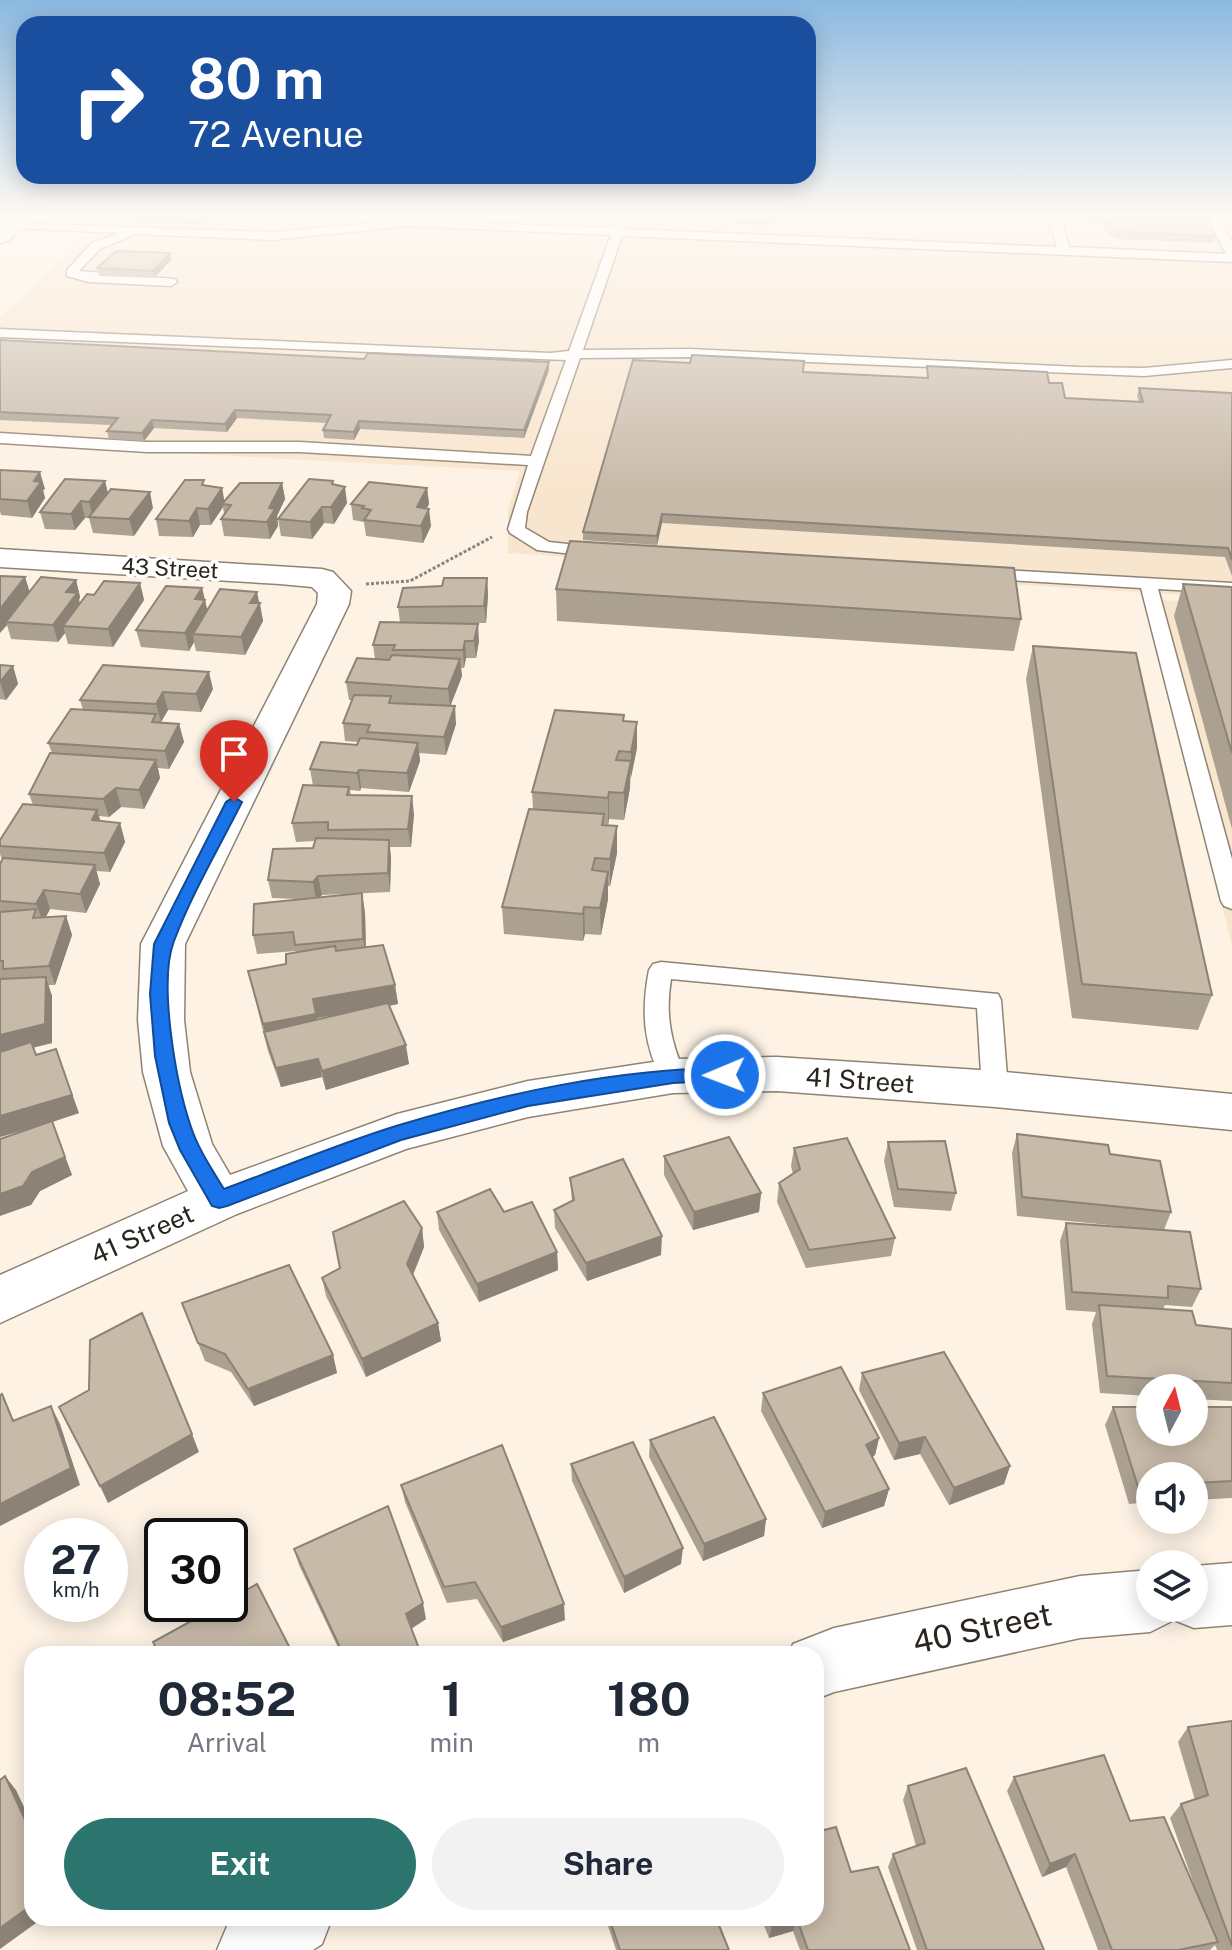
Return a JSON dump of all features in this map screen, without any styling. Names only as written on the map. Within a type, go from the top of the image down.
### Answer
[{"type":"street","name":"43 Street","points":[[0,558],[280,574],[322,579],[335,591],[333,604],[163,944],[159,994],[164,1056],[179,1123],[190,1150],[219,1200]]},
{"type":"street","name":"41 Street","points":[[0,1300],[219,1200],[397,1133],[528,1099],[673,1076],[777,1074],[995,1089],[1232,1112]]},
{"type":"street","points":[[1208,1596],[1232,1594]]},
{"type":"street","name":"40 Street","points":[[824,1664],[1080,1607],[1136,1602]]},
{"type":"street","points":[[254,1950],[286,1926]]},
{"type":"lane","points":[[592,307],[516,529],[523,538],[557,549],[621,553]]},
{"type":"lane","points":[[0,333],[550,357],[690,353],[1129,373],[1232,364]]},
{"type":"lane","points":[[0,438],[147,447],[300,447],[537,461]]},
{"type":"lane","points":[[972,573],[1232,588]]},
{"type":"lane","points":[[1148,583],[1232,901]]},
{"type":"lane","points":[[673,1076],[659,1047],[654,1004],[661,970],[989,1000],[995,1089]]},
{"type":"path","points":[[392,585],[415,580],[470,544],[516,529]]},
{"type":"shaded area","points":[[11,307],[1232,307],[1232,598],[508,553],[508,510],[520,471],[0,444],[0,317]]},
{"type":"shaded area","points":[[1147,599],[1232,604],[1232,944],[1188,779]]},
{"type":"building","points":[[0,340],[364,359],[368,353],[549,362],[524,430],[359,421],[354,432],[323,430],[331,415],[235,410],[225,424],[152,420],[142,433],[107,431],[118,418],[0,412]]},
{"type":"building","points":[[692,355],[804,361],[803,372],[928,378],[927,366],[1047,372],[1049,383],[1062,383],[1065,398],[1143,402],[1139,388],[1232,393],[1232,560],[1228,548],[662,514],[657,536],[583,532],[633,360],[690,363]]},
{"type":"building","points":[[0,470],[40,472],[34,481],[41,482],[27,501],[0,499]]},
{"type":"building","points":[[65,479],[105,481],[89,502],[81,501],[71,514],[40,512]]},
{"type":"building","points":[[309,479],[333,481],[332,484],[345,487],[331,507],[322,507],[310,522],[278,519]]},
{"type":"building","points":[[185,480],[204,480],[202,485],[222,488],[208,509],[197,508],[189,521],[156,519]]},
{"type":"building","points":[[369,482],[427,488],[417,507],[429,509],[421,526],[364,520],[371,510],[351,504]]},
{"type":"building","points":[[240,483],[282,483],[269,508],[275,509],[267,522],[221,519],[231,505],[222,504]]},
{"type":"building","points":[[111,489],[150,492],[129,519],[89,517]]},
{"type":"building","points":[[570,541],[1014,568],[1021,619],[556,589]]},
{"type":"building","points":[[0,576],[25,577],[0,609]]},
{"type":"building","points":[[41,577],[76,580],[66,592],[77,593],[53,625],[6,622]]},
{"type":"building","points":[[444,578],[487,578],[484,606],[398,607],[403,588],[442,586]]},
{"type":"building","points":[[104,581],[140,583],[108,629],[63,626],[87,594],[94,595]]},
{"type":"building","points":[[1183,584],[1232,587],[1232,753]]},
{"type":"building","points":[[166,586],[202,588],[195,599],[205,600],[185,633],[136,630]]},
{"type":"building","points":[[220,589],[257,592],[250,603],[260,603],[241,637],[193,634]]},
{"type":"building","points":[[380,622],[478,624],[474,641],[465,641],[463,650],[393,650],[395,645],[373,645]]},
{"type":"building","points":[[1033,646],[1136,653],[1212,995],[1082,984]]},
{"type":"building","points":[[392,655],[460,659],[448,689],[346,682],[357,658],[389,660]]},
{"type":"building","points":[[0,665],[13,666],[0,682]]},
{"type":"building","points":[[103,665],[209,672],[196,694],[163,692],[156,704],[80,700]]},
{"type":"building","points":[[354,695],[391,696],[389,703],[455,706],[444,737],[367,732],[370,725],[343,723]]},
{"type":"building","points":[[71,709],[156,714],[152,722],[179,724],[165,751],[48,743]]},
{"type":"building","points":[[555,710],[624,715],[623,721],[637,722],[631,752],[619,751],[616,760],[631,761],[624,793],[609,792],[608,798],[532,792]]},
{"type":"building","points":[[360,738],[418,743],[407,773],[310,769],[321,742],[357,745]]},
{"type":"building","points":[[50,753],[156,760],[139,790],[116,788],[103,799],[29,794]]},
{"type":"building","points":[[303,785],[349,787],[347,795],[412,796],[408,829],[328,830],[328,822],[292,823]]},
{"type":"building","points":[[23,804],[97,810],[92,820],[120,823],[104,853],[0,846],[0,840]]},
{"type":"building","points":[[529,809],[604,814],[602,825],[617,826],[610,859],[595,858],[592,870],[608,872],[600,908],[584,907],[583,914],[502,907]]},
{"type":"building","points":[[316,838],[389,840],[388,873],[318,876],[313,882],[268,880],[273,849],[313,848]]},
{"type":"building","points":[[3,858],[95,865],[80,894],[44,890],[36,904],[0,901],[0,864]]},
{"type":"building","points":[[362,893],[363,939],[295,945],[293,932],[253,935],[254,904]]},
{"type":"building","points":[[36,909],[33,918],[66,916],[49,966],[3,969],[3,961],[0,961],[0,912]]},
{"type":"building","points":[[383,945],[395,985],[313,999],[316,1014],[263,1024],[248,971],[286,964],[286,954],[335,946],[336,951]]},
{"type":"building","points":[[46,977],[45,1024],[0,1035],[0,979]]},
{"type":"building","points":[[388,1003],[406,1045],[322,1071],[318,1059],[276,1068],[264,1032]]},
{"type":"building","points":[[31,1042],[36,1055],[56,1049],[72,1095],[0,1116],[0,1052]]},
{"type":"building","points":[[52,1121],[65,1157],[32,1172],[23,1186],[0,1194],[0,1139]]},
{"type":"building","points":[[1017,1134],[1108,1145],[1110,1154],[1160,1161],[1171,1212],[1022,1197]]},
{"type":"building","points":[[729,1137],[761,1193],[694,1212],[664,1156]]},
{"type":"building","points":[[847,1138],[895,1238],[809,1250],[779,1183],[800,1169],[794,1148]]},
{"type":"building","points":[[945,1141],[956,1193],[898,1189],[888,1142]]},
{"type":"building","points":[[623,1159],[662,1236],[586,1263],[554,1210],[574,1200],[570,1178]]},
{"type":"building","points":[[490,1189],[504,1212],[532,1202],[557,1252],[477,1284],[437,1212]]},
{"type":"building","points":[[404,1201],[422,1228],[407,1264],[438,1323],[362,1359],[322,1278],[340,1268],[333,1232]]},
{"type":"building","points":[[1066,1223],[1190,1232],[1201,1289],[1168,1286],[1168,1298],[1072,1292]]},
{"type":"building","points":[[289,1265],[333,1355],[248,1389],[225,1354],[198,1343],[182,1303]]},
{"type":"building","points":[[1099,1305],[1192,1311],[1196,1325],[1232,1329],[1232,1383],[1208,1382],[1208,1374],[1107,1376]]},
{"type":"building","points":[[142,1313],[192,1434],[100,1486],[59,1407],[89,1390],[90,1340]]},
{"type":"building","points":[[944,1352],[1010,1466],[954,1488],[925,1437],[899,1443],[862,1373]]},
{"type":"building","points":[[841,1367],[879,1438],[866,1445],[889,1489],[825,1512],[763,1393]]},
{"type":"building","points":[[0,1395],[13,1421],[51,1406],[71,1468],[0,1504]]},
{"type":"building","points":[[1113,1407],[1136,1407],[1136,1446],[1208,1446],[1208,1407],[1232,1407],[1232,1481],[1208,1482],[1208,1462],[1136,1462],[1136,1481]]},
{"type":"building","points":[[714,1417],[766,1519],[704,1544],[650,1440]]},
{"type":"building","points":[[633,1442],[683,1548],[624,1577],[571,1464]]},
{"type":"building","points":[[502,1445],[564,1604],[501,1627],[475,1582],[444,1587],[401,1485]]},
{"type":"building","points":[[388,1506],[423,1603],[406,1614],[418,1646],[339,1646],[294,1549]]},
{"type":"building","points":[[257,1584],[289,1646],[155,1646],[153,1642],[189,1622],[248,1622],[248,1589]]},
{"type":"building","points":[[1232,1721],[1232,1946],[1181,1804],[1208,1795],[1188,1727]]},
{"type":"building","points":[[1104,1755],[1130,1821],[1164,1817],[1218,1942],[1178,1950],[1112,1950],[1075,1854],[1050,1864],[1014,1777]]},
{"type":"building","points":[[966,1768],[1044,1950],[927,1950],[893,1854],[925,1843],[908,1786]]},
{"type":"building","points":[[5,1776],[24,1818],[24,1911],[0,1928],[0,1780]]},
{"type":"building","points":[[836,1827],[851,1872],[878,1867],[910,1950],[808,1950],[799,1926],[824,1926],[824,1830]]},
{"type":"building","points":[[612,1926],[719,1926],[729,1950],[620,1950]]},
{"type":"route","points":[[234,802],[163,944],[159,994],[164,1056],[179,1123],[190,1150],[219,1200],[397,1133],[528,1099],[673,1076],[725,1075]]}]
